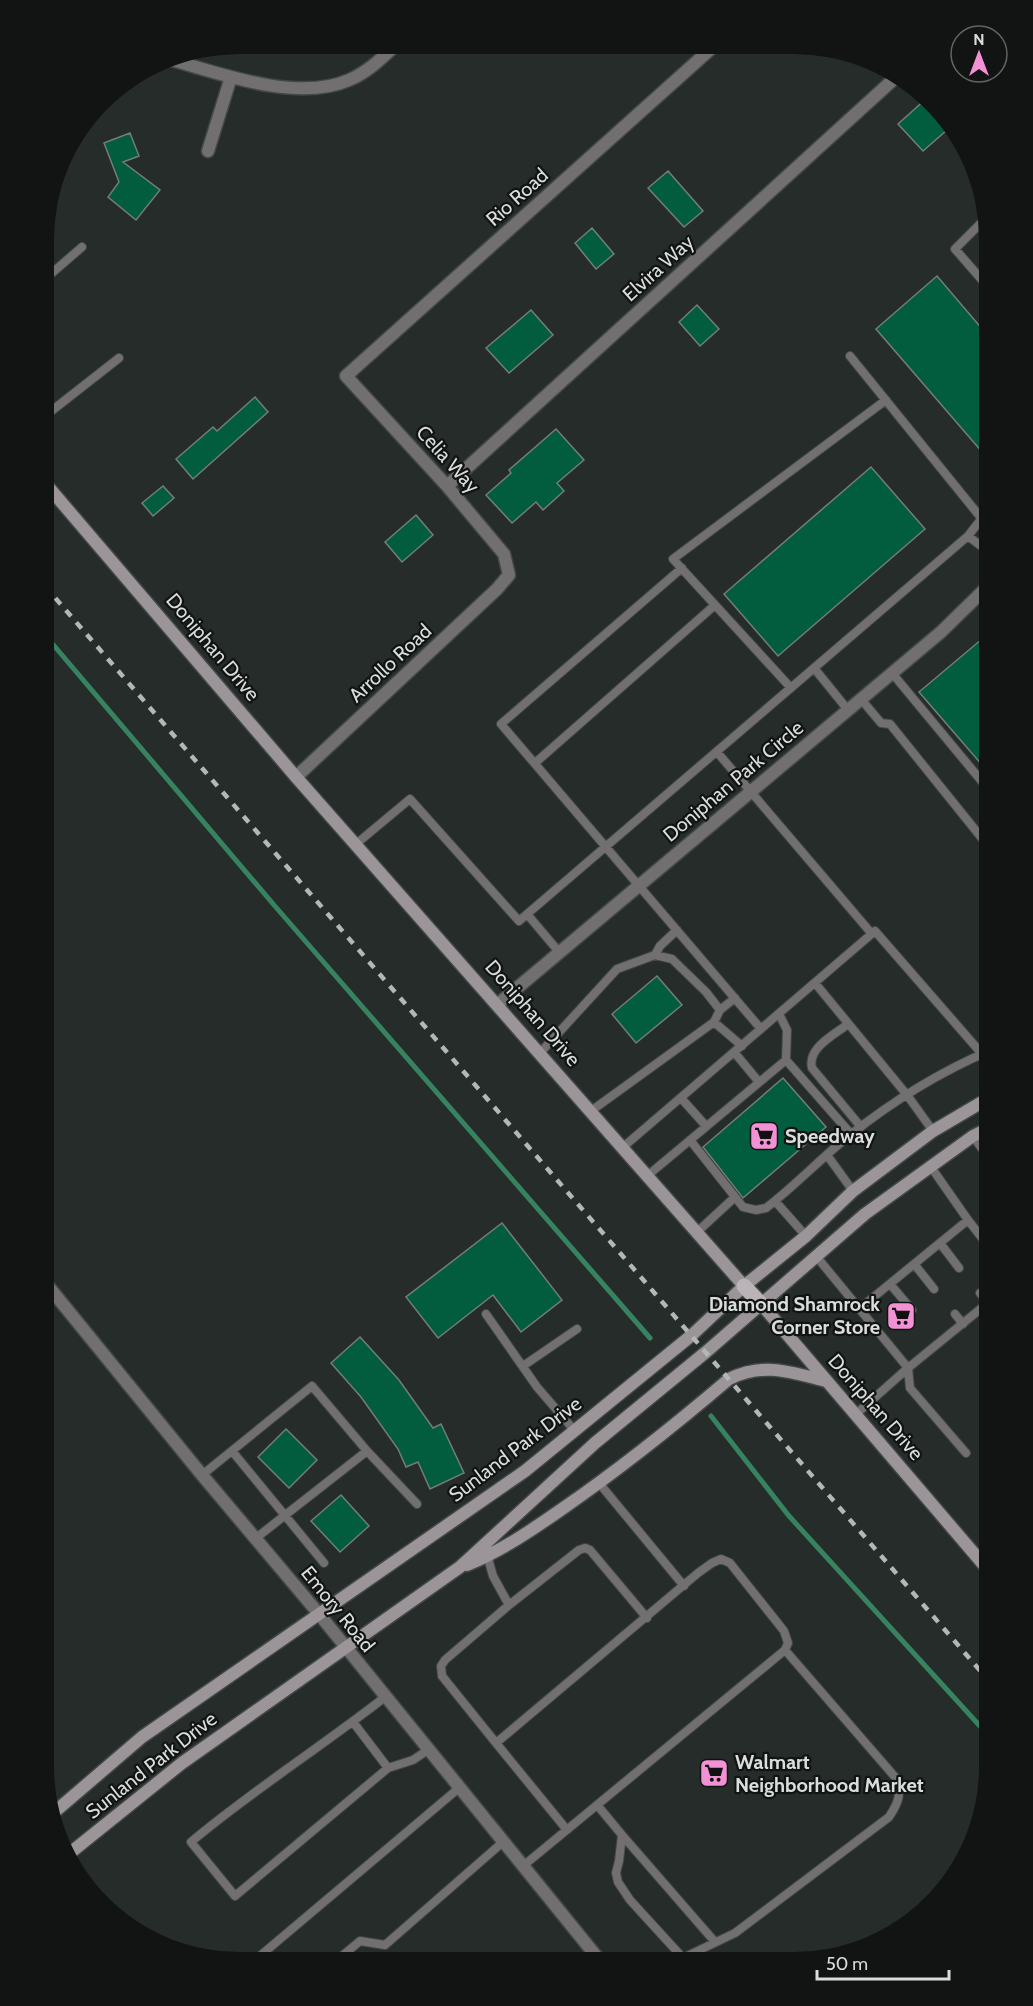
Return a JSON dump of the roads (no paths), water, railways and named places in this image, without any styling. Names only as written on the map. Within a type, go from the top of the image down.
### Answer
[{"type":"main road","name":"Doniphan Drive","points":[[54,494],[296,777],[498,1004],[696,1233],[762,1305],[979,1559]]},
{"type":"main road","name":"Sunland Park Drive","points":[[59,1808],[142,1737],[525,1471],[692,1335],[744,1286],[806,1236],[853,1191],[933,1131],[979,1104]]},
{"type":"main road","name":"Sunland Park Drive","points":[[74,1850],[182,1762],[460,1567],[595,1443],[762,1305],[865,1214],[979,1134]]},
{"type":"main road","points":[[460,1567],[488,1557],[536,1527],[599,1483],[729,1379],[742,1372],[769,1368],[826,1381]]},
{"type":"street","points":[[183,63],[231,77],[293,89],[321,88],[349,81],[373,67],[387,54]]},
{"type":"street","name":"Rio Road","points":[[346,376],[705,54]]},
{"type":"street","points":[[208,151],[231,77]]},
{"type":"street","name":"Elvira Way","points":[[447,486],[891,82]]},
{"type":"street","name":"Celia Way","points":[[346,376],[447,486],[504,554],[509,575]]},
{"type":"street","name":"Arrollo Road","points":[[296,777],[497,589],[509,575]]},
{"type":"street","name":"Doniphan Park Circle","points":[[498,1004],[979,601]]},
{"type":"street","name":"Emory Road","points":[[54,1293],[593,1952]]},
{"type":"lane","points":[[978,226],[955,249],[979,276]]},
{"type":"lane","points":[[54,271],[82,247]]},
{"type":"lane","points":[[850,356],[979,515]]},
{"type":"lane","points":[[54,409],[119,358]]},
{"type":"lane","points":[[791,688],[673,559],[886,400]]},
{"type":"lane","points":[[356,844],[410,799],[519,921],[968,536],[979,523]]},
{"type":"lane","points":[[968,536],[979,544]]},
{"type":"lane","points":[[682,568],[501,724],[761,1029]]},
{"type":"lane","points":[[535,763],[716,605]]},
{"type":"lane","points":[[814,668],[848,710]]},
{"type":"lane","points":[[892,673],[979,778]]},
{"type":"lane","points":[[861,699],[881,723],[890,724],[979,835]]},
{"type":"lane","points":[[717,752],[872,934]]},
{"type":"lane","points":[[527,914],[559,952]]},
{"type":"lane","points":[[655,955],[660,946],[677,930]]},
{"type":"lane","points":[[622,1148],[875,931],[979,1044]]},
{"type":"lane","points":[[540,1053],[616,969],[655,955],[672,959],[706,992],[720,1010]]},
{"type":"lane","points":[[815,983],[907,1095],[933,1131]]},
{"type":"lane","points":[[591,1112],[714,1022],[720,1010],[735,998]]},
{"type":"lane","points":[[778,1014],[787,1030],[786,1060],[851,1134]]},
{"type":"lane","points":[[714,1022],[742,1046]]},
{"type":"lane","points":[[848,1024],[814,1051],[811,1062],[812,1068],[861,1127]]},
{"type":"lane","points":[[734,1052],[759,1082]]},
{"type":"lane","points":[[690,1140],[743,1207],[766,1208],[851,1134],[907,1095],[979,1056]]},
{"type":"lane","points":[[647,1176],[786,1060]]},
{"type":"lane","points":[[681,1098],[706,1126]]},
{"type":"lane","points":[[973,1137],[979,1145]]},
{"type":"lane","points":[[827,1155],[853,1191]]},
{"type":"lane","points":[[931,1167],[979,1234]]},
{"type":"lane","points":[[696,1233],[735,1197]]},
{"type":"lane","points":[[775,1201],[806,1236]]},
{"type":"lane","points":[[859,1309],[968,1220]]},
{"type":"lane","points":[[940,1243],[959,1268]]},
{"type":"lane","points":[[816,1256],[908,1368],[910,1389],[966,1453]]},
{"type":"lane","points":[[915,1265],[934,1289]]},
{"type":"lane","points":[[890,1284],[912,1310]]},
{"type":"lane","points":[[855,1415],[908,1368],[935,1338],[963,1323],[979,1311]]},
{"type":"lane","points":[[486,1314],[537,1387],[574,1430]]},
{"type":"lane","points":[[955,1314],[963,1323]]},
{"type":"lane","points":[[523,1366],[577,1329]]},
{"type":"lane","points":[[201,1475],[312,1386],[367,1451],[417,1504]]},
{"type":"lane","points":[[232,1450],[324,1563]]},
{"type":"lane","points":[[256,1538],[367,1451]]},
{"type":"lane","points":[[599,1483],[684,1586]]},
{"type":"lane","points":[[485,1544],[493,1575],[509,1605]]},
{"type":"lane","points":[[567,1830],[442,1676],[441,1666],[509,1605],[579,1550],[585,1548],[590,1550],[647,1618]]},
{"type":"lane","points":[[496,1743],[712,1563],[721,1559],[730,1563],[784,1631],[788,1643],[785,1650],[523,1866]]},
{"type":"lane","points":[[697,1952],[735,1933],[889,1817],[898,1803],[900,1789],[895,1777],[785,1650]]},
{"type":"lane","points":[[385,1697],[229,1810],[191,1842],[235,1896],[388,1768],[413,1760],[428,1750]]},
{"type":"lane","points":[[353,1722],[388,1768]]},
{"type":"lane","points":[[265,1952],[459,1788]]},
{"type":"lane","points":[[598,1806],[715,1942]]},
{"type":"lane","points":[[622,1835],[616,1873],[618,1882],[630,1900],[675,1952]]},
{"type":"lane","points":[[347,1952],[360,1941],[385,1945],[503,1842]]},
{"type":"waterway","points":[[54,646],[274,905],[650,1338]]},
{"type":"waterway","points":[[711,1416],[789,1516],[979,1725]]},
{"type":"railway","points":[[54,596],[979,1669]]},
{"type":"place","name":"Speedway","points":[[764,1136]]},
{"type":"place","name":"Diamond Shamrock Corner Store","points":[[901,1316]]},
{"type":"place","name":"Walmart Neighborhood Market","points":[[714,1773]]}]
